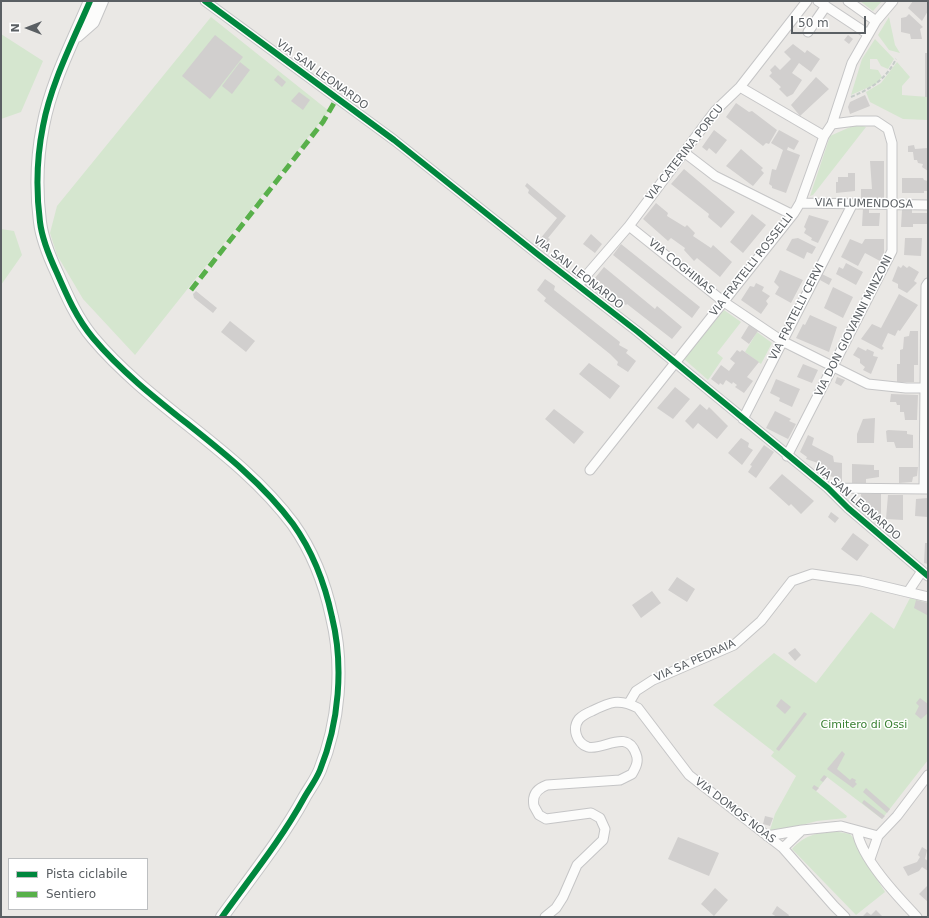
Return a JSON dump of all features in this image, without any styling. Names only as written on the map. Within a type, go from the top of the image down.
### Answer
[{"type":"street","points":[[90,1],[51,96],[43,126],[38,166],[40,224],[53,264],[71,307],[93,338],[139,384],[218,448],[267,493],[294,525],[309,550],[325,587],[337,636],[338,674],[336,706],[328,744],[319,771],[294,817],[222,917]]},
{"type":"street","points":[[73,40],[93,22],[102,1]]},
{"type":"street","name":"VIA SAN LEONARDO","points":[[205,1],[394,140],[578,285],[786,456],[828,488],[848,508],[925,573]]},
{"type":"street","name":"VIA CATERINA PORCU","points":[[578,285],[629,226],[715,111],[740,87],[807,1]]},
{"type":"street","points":[[818,1],[868,34]]},
{"type":"street","points":[[848,1],[876,21]]},
{"type":"street","name":"VIA FRATELLI ROSSELLI","points":[[590,470],[794,213],[800,203],[824,136],[832,124],[852,63],[876,21],[893,1]]},
{"type":"street","points":[[808,32],[826,6]]},
{"type":"street","points":[[740,87],[824,136]]},
{"type":"street","name":"VIA DON GIOVANNI MINZONI","points":[[786,456],[833,368],[892,250],[892,143],[888,129],[876,121],[856,121],[832,124]]},
{"type":"street","points":[[685,153],[715,176],[789,213],[794,213]]},
{"type":"street","name":"VIA FLUMENDOSA","points":[[800,203],[852,206],[928,205]]},
{"type":"street","name":"VIA FRATELLI CERVI","points":[[742,419],[852,206]]},
{"type":"street","name":"VIA COGHINAS","points":[[629,226],[724,302],[782,341],[833,368],[868,384],[906,388],[927,388]]},
{"type":"street","points":[[828,488],[926,489],[926,286],[928,283]]},
{"type":"street","points":[[908,592],[925,573]]},
{"type":"street","name":"VIA SA PEDRAIA","points":[[629,703],[636,691],[653,680],[734,645],[761,621],[792,582],[812,574],[861,581],[928,597]]},
{"type":"street","points":[[546,917],[556,908],[563,897],[577,865],[603,840],[605,829],[600,818],[591,813],[546,819],[542,817],[534,806],[534,796],[539,789],[547,785],[620,780],[632,774],[638,762],[635,750],[631,746],[621,741],[598,747],[588,747],[580,742],[576,730],[578,721],[584,715],[612,701],[629,703]]},
{"type":"street","name":"VIA DOMOS NOAS","points":[[629,703],[638,708],[689,776],[783,848],[841,916]]},
{"type":"street","points":[[870,859],[878,836],[897,816],[928,775]]},
{"type":"street","points":[[767,836],[802,830],[841,826],[878,836]]},
{"type":"street","points":[[783,848],[802,830]]},
{"type":"street","points":[[857,831],[859,841],[870,859],[893,890],[917,917]]},
{"type":"path","points":[[840,100],[852,97],[877,84],[888,72],[896,58]]},
{"type":"green space","points":[[860,1],[882,1],[873,11]]},
{"type":"green space","points":[[211,17],[329,111],[135,355],[83,299],[57,255],[50,233],[57,206]]},
{"type":"green space","points":[[889,17],[895,45],[900,53],[889,50],[878,35]]},
{"type":"green space","points":[[1,34],[43,61],[21,112],[1,119]]},
{"type":"green space","points":[[875,39],[894,59],[888,69],[881,66],[877,59],[870,59],[870,69],[878,70],[882,77],[876,84],[851,95],[862,59]]},
{"type":"green space","points":[[897,62],[910,77],[902,86],[902,95],[928,97],[928,120],[903,119],[870,102],[866,92],[881,83]]},
{"type":"green space","points":[[857,124],[866,127],[813,195],[810,196],[830,136]]},
{"type":"green space","points":[[1,229],[14,231],[22,255],[1,285]]},
{"type":"green space","points":[[724,310],[741,322],[717,353],[723,358],[708,380],[684,359]]},
{"type":"green space","points":[[757,332],[772,343],[761,364],[745,352]]},
{"type":"green space","name":"Cimitero di Ossi","points":[[910,598],[928,603],[928,760],[882,819],[827,777],[816,791],[847,816],[846,818],[817,821],[779,831],[770,830],[775,814],[796,776],[771,756],[774,752],[713,705],[774,653],[816,683],[871,612],[894,629]]},
{"type":"green space","points":[[833,831],[850,834],[885,892],[856,915],[792,849],[801,841],[810,836]]},
{"type":"building","points":[[913,1],[928,1],[928,11],[922,21],[908,8]]},
{"type":"building","points":[[909,14],[923,27],[920,29],[922,39],[911,39],[910,34],[901,32],[901,18],[906,17]]},
{"type":"building","points":[[215,35],[243,57],[210,99],[182,76]]},
{"type":"building","points":[[848,35],[853,39],[849,44],[844,40]]},
{"type":"building","points":[[793,44],[805,53],[807,50],[820,59],[811,72],[799,63],[792,73],[802,80],[793,94],[787,97],[779,89],[781,87],[769,76],[772,73],[770,70],[775,65],[780,70],[791,59],[784,52]]},
{"type":"building","points":[[925,53],[928,53],[928,97],[925,97]]},
{"type":"building","points":[[240,62],[250,70],[232,94],[222,86]]},
{"type":"building","points":[[278,75],[286,82],[282,87],[274,80]]},
{"type":"building","points":[[816,77],[829,89],[800,116],[791,105]]},
{"type":"building","points":[[299,92],[310,100],[303,110],[291,101]]},
{"type":"building","points":[[865,95],[870,106],[850,114],[848,107],[850,102]]},
{"type":"building","points":[[736,103],[749,112],[752,111],[777,130],[769,144],[766,143],[763,146],[726,117]]},
{"type":"building","points":[[714,130],[727,140],[716,154],[709,148],[707,151],[702,147]]},
{"type":"building","points":[[779,130],[799,141],[794,150],[788,147],[787,150],[800,155],[786,193],[772,188],[769,184],[772,169],[776,170],[783,150],[771,143]]},
{"type":"building","points":[[914,145],[915,149],[928,148],[928,171],[922,167],[923,164],[918,163],[917,160],[914,160],[913,152],[908,152],[908,146]]},
{"type":"building","points":[[741,149],[763,168],[761,170],[764,173],[753,186],[726,166]]},
{"type":"building","points":[[870,161],[884,161],[884,199],[861,198],[861,189],[872,189]]},
{"type":"building","points":[[684,169],[735,212],[721,228],[708,217],[709,214],[671,184]]},
{"type":"building","points":[[848,173],[855,173],[855,191],[836,193],[836,182],[838,182],[838,177],[848,177]]},
{"type":"building","points":[[902,178],[923,178],[924,180],[928,181],[928,191],[924,191],[924,193],[902,193]]},
{"type":"building","points":[[527,183],[566,216],[548,238],[550,239],[541,250],[536,244],[557,218],[528,193],[529,190],[525,186]]},
{"type":"building","points":[[656,203],[668,213],[667,216],[685,227],[687,225],[695,233],[693,236],[711,248],[713,245],[732,262],[720,277],[697,258],[694,261],[684,250],[685,248],[671,238],[668,241],[643,219]]},
{"type":"building","points":[[863,208],[869,208],[869,213],[880,213],[879,226],[862,226]]},
{"type":"building","points":[[912,209],[912,213],[928,213],[928,224],[913,224],[913,227],[901,227],[902,210]]},
{"type":"building","points":[[752,214],[766,225],[743,253],[730,242]]},
{"type":"building","points":[[809,215],[829,221],[818,243],[811,240],[812,238],[804,233],[806,229],[804,227]]},
{"type":"building","points":[[591,234],[602,244],[595,253],[583,244]]},
{"type":"building","points":[[798,238],[816,247],[812,254],[807,252],[804,259],[786,250],[792,239]]},
{"type":"building","points":[[905,238],[922,238],[921,256],[904,255]]},
{"type":"building","points":[[850,239],[862,244],[865,239],[884,239],[884,254],[880,261],[865,253],[858,266],[841,257]]},
{"type":"building","points":[[621,244],[700,307],[692,318],[613,255]]},
{"type":"building","points":[[846,263],[863,272],[856,285],[836,274],[839,267],[843,269]]},
{"type":"building","points":[[903,265],[907,268],[909,266],[919,272],[914,281],[917,283],[907,293],[898,288],[898,284],[892,281],[898,266],[901,268]]},
{"type":"building","points":[[604,267],[655,309],[657,306],[682,327],[672,339],[627,304],[626,305],[619,300],[619,298],[595,278]]},
{"type":"building","points":[[780,270],[803,280],[791,303],[775,294],[779,287],[774,282]]},
{"type":"building","points":[[822,274],[832,279],[829,285],[820,280]]},
{"type":"building","points":[[545,279],[555,286],[554,290],[620,342],[619,345],[628,350],[626,353],[636,361],[628,372],[617,365],[618,362],[610,354],[544,301],[546,298],[537,290]]},
{"type":"building","points":[[756,283],[764,287],[762,291],[770,296],[766,301],[768,304],[761,314],[741,300],[750,286],[754,287]]},
{"type":"building","points":[[833,287],[853,297],[843,318],[824,308]]},
{"type":"building","points":[[196,291],[217,308],[213,313],[194,298],[193,294]]},
{"type":"building","points":[[899,294],[918,305],[900,331],[898,330],[895,336],[888,333],[882,346],[884,348],[882,350],[861,339],[872,324],[881,328]]},
{"type":"building","points":[[810,315],[837,327],[829,352],[796,338],[803,324],[805,325]]},
{"type":"building","points":[[230,321],[255,341],[246,352],[221,332]]},
{"type":"building","points":[[749,325],[758,331],[749,344],[741,338]]},
{"type":"building","points":[[910,331],[918,331],[918,365],[914,365],[914,382],[897,382],[897,364],[900,364],[900,350],[903,349],[904,337],[909,336]]},
{"type":"building","points":[[858,347],[866,351],[867,349],[874,352],[873,356],[878,357],[871,374],[863,370],[865,367],[860,363],[860,359],[853,355]]},
{"type":"building","points":[[737,350],[740,352],[742,350],[759,362],[747,377],[753,381],[744,393],[735,387],[737,385],[733,382],[732,384],[726,380],[723,385],[720,383],[719,385],[711,379],[721,365],[729,371],[735,363],[730,359]]},
{"type":"building","points":[[589,363],[620,386],[610,399],[579,374]]},
{"type":"building","points":[[803,364],[818,370],[812,383],[797,377]]},
{"type":"building","points":[[837,377],[845,380],[841,386],[835,383]]},
{"type":"building","points":[[776,379],[800,389],[792,407],[779,401],[780,398],[770,393]]},
{"type":"building","points":[[675,387],[690,399],[673,419],[657,408]]},
{"type":"building","points":[[891,394],[918,395],[917,420],[905,420],[904,412],[900,412],[900,405],[897,405],[896,402],[890,402]]},
{"type":"building","points":[[700,404],[707,410],[709,407],[728,426],[717,439],[698,423],[693,429],[685,421]]},
{"type":"building","points":[[554,409],[584,432],[574,444],[545,419]]},
{"type":"building","points":[[775,411],[791,419],[789,421],[796,424],[788,439],[766,428]]},
{"type":"building","points":[[875,418],[874,443],[857,443],[857,434],[863,419]]},
{"type":"building","points":[[886,431],[907,431],[907,434],[913,435],[913,448],[896,448],[894,442],[887,442]]},
{"type":"building","points":[[808,435],[814,438],[812,445],[833,456],[834,462],[842,463],[842,484],[834,483],[833,477],[829,476],[829,471],[822,467],[824,465],[806,459],[807,457],[800,452]]},
{"type":"building","points":[[741,438],[749,443],[748,447],[753,450],[742,465],[728,453]]},
{"type":"building","points":[[764,445],[774,452],[756,478],[748,472],[752,466],[750,465]]},
{"type":"building","points":[[852,464],[874,465],[874,470],[879,470],[879,477],[866,479],[866,483],[852,483]]},
{"type":"building","points":[[899,467],[918,467],[917,476],[913,477],[912,482],[899,483]]},
{"type":"building","points":[[782,474],[814,501],[801,514],[791,504],[789,506],[769,488]]},
{"type":"building","points":[[861,494],[881,494],[881,519],[873,519],[862,511],[862,503],[860,503]]},
{"type":"building","points":[[888,495],[903,495],[903,520],[886,519]]},
{"type":"building","points":[[928,498],[928,517],[915,516],[916,499]]},
{"type":"building","points":[[831,512],[839,518],[835,523],[828,517]]},
{"type":"building","points":[[853,533],[869,545],[857,561],[841,549]]},
{"type":"building","points":[[925,543],[928,543],[928,564],[924,563]]},
{"type":"building","points":[[677,577],[695,589],[687,602],[668,590]]},
{"type":"building","points":[[652,591],[661,603],[641,618],[632,605]]},
{"type":"building","points":[[916,600],[928,603],[927,615],[914,608]]},
{"type":"building","points":[[795,648],[801,655],[795,661],[788,653]]},
{"type":"building","points":[[920,698],[928,704],[928,713],[921,719],[915,714],[919,706],[916,703]]},
{"type":"building","points":[[781,699],[791,707],[785,714],[776,706]]},
{"type":"building","points":[[804,712],[807,714],[779,751],[776,749]]},
{"type":"building","points":[[842,751],[845,754],[837,769],[850,780],[852,778],[856,780],[855,782],[857,784],[853,788],[827,769]]},
{"type":"building","points":[[824,775],[827,777],[823,782],[820,780]]},
{"type":"building","points":[[814,785],[819,788],[816,791],[812,788]]},
{"type":"building","points":[[866,788],[890,809],[887,813],[863,792]]},
{"type":"building","points":[[864,800],[885,816],[882,819],[862,803]]},
{"type":"building","points":[[765,816],[773,818],[770,826],[763,824]]},
{"type":"building","points":[[678,837],[719,853],[709,876],[668,859]]},
{"type":"building","points":[[922,847],[927,850],[925,859],[928,861],[928,871],[922,867],[919,871],[908,876],[903,867],[917,862],[920,857],[918,855]]},
{"type":"building","points":[[928,885],[928,902],[919,894]]},
{"type":"building","points":[[715,888],[728,900],[714,916],[701,904]]},
{"type":"building","points":[[777,906],[789,915],[788,917],[777,917],[772,914]]},
{"type":"building","points":[[876,910],[883,917],[862,917],[867,912],[871,915]]},
{"type":"marked path","points":[[191,290],[323,122],[337,98]]},
{"type":"cycle path","points":[[90,1],[51,94],[39,149],[38,198],[40,222],[49,255],[73,307],[93,338],[116,363],[141,386],[247,474],[271,498],[293,524],[307,546],[322,580],[336,636],[338,655],[338,694],[332,733],[320,770],[285,829],[265,859],[222,917]]},
{"type":"cycle path","points":[[205,1],[394,140],[638,332],[828,488],[848,508],[928,576]]}]
